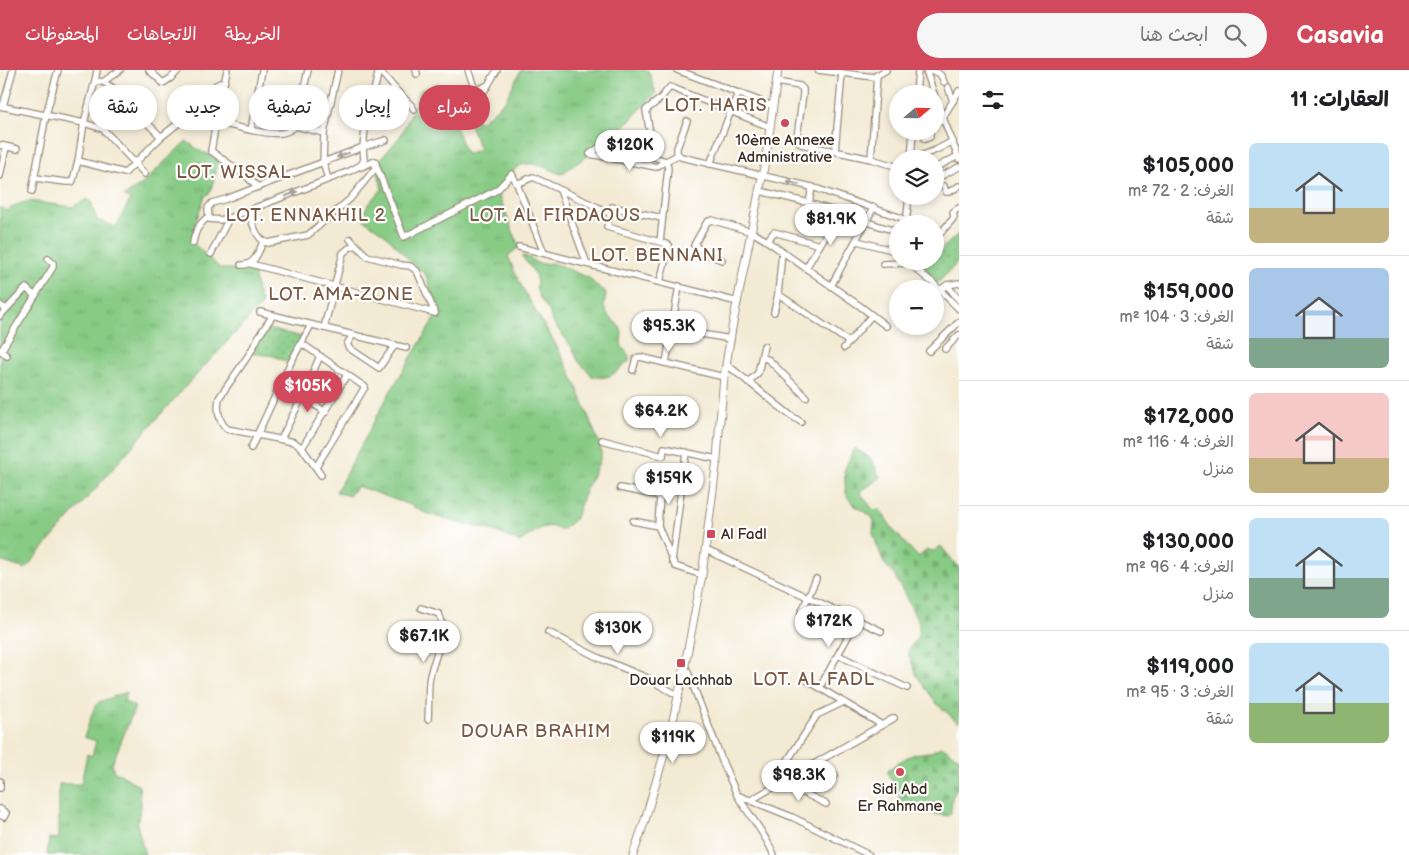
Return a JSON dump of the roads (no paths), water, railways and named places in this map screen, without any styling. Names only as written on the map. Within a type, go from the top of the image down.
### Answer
[{"type":"street","points":[[13,70],[2,106],[84,123],[103,129],[146,174]]},
{"type":"street","points":[[32,192],[46,115],[58,70]]},
{"type":"street","points":[[36,178],[72,182],[75,176],[84,123],[97,70]]},
{"type":"street","points":[[103,82],[120,70]]},
{"type":"street","points":[[150,70],[160,82],[164,83],[179,70]]},
{"type":"street","points":[[223,85],[226,70]]},
{"type":"street","points":[[259,85],[262,70]]},
{"type":"street","points":[[305,85],[308,70]]},
{"type":"street","points":[[328,179],[323,162],[324,133],[338,70]]},
{"type":"street","points":[[379,70],[414,110]]},
{"type":"street","points":[[356,169],[364,160],[365,129],[379,70]]},
{"type":"street","points":[[468,70],[474,85]]},
{"type":"street","points":[[488,85],[492,73],[497,70]]},
{"type":"street","points":[[677,70],[773,106]]},
{"type":"street","points":[[633,855],[660,769],[679,696],[702,575],[717,459],[724,377],[763,175],[778,70]]},
{"type":"street","points":[[818,70],[866,76],[877,75],[886,70]]},
{"type":"street","points":[[917,85],[918,70]]},
{"type":"street","points":[[931,85],[926,71],[940,73],[953,101]]},
{"type":"street","points":[[835,151],[842,73]]},
{"type":"street","points":[[871,159],[877,75]]},
{"type":"street","points":[[95,81],[103,82],[113,88],[161,137]]},
{"type":"street","points":[[216,85],[224,81]]},
{"type":"street","points":[[776,82],[800,86],[803,89],[797,137],[801,144],[889,164]]},
{"type":"street","points":[[654,157],[646,110],[671,87],[770,127]]},
{"type":"street","points":[[944,164],[958,157],[944,119],[959,91]]},
{"type":"street","points":[[710,164],[738,93]]},
{"type":"street","points":[[678,155],[678,148],[687,121]]},
{"type":"street","points":[[78,161],[125,173],[170,130]]},
{"type":"street","points":[[215,130],[211,151],[245,175],[258,187]]},
{"type":"street","points":[[251,130],[283,133],[289,130]]},
{"type":"street","points":[[312,130],[324,133]]},
{"type":"street","points":[[208,217],[208,208],[212,203],[386,140]]},
{"type":"street","points":[[936,150],[953,141]]},
{"type":"street","points":[[0,176],[3,146],[18,149]]},
{"type":"street","points":[[666,161],[601,146],[590,154],[656,167],[678,155],[812,187],[874,207],[892,215]]},
{"type":"street","points":[[660,242],[668,168],[666,161]]},
{"type":"street","points":[[208,217],[212,220],[229,218],[328,179],[375,163]]},
{"type":"street","points":[[375,163],[404,236],[497,190],[512,174],[544,253]]},
{"type":"street","points":[[248,211],[259,238],[263,242],[268,243],[308,235],[350,199],[374,170],[375,163]]},
{"type":"street","points":[[944,174],[959,167]]},
{"type":"street","points":[[517,184],[533,177],[610,213]]},
{"type":"street","points":[[944,186],[946,192],[949,192],[959,186]]},
{"type":"street","points":[[809,203],[812,187]]},
{"type":"street","points":[[560,190],[588,264]]},
{"type":"street","points":[[760,191],[809,203],[889,229]]},
{"type":"street","points":[[660,282],[669,245],[607,227],[612,207],[662,218]]},
{"type":"street","points":[[831,286],[867,223],[874,207]]},
{"type":"street","points":[[944,229],[954,217],[953,212],[959,208]]},
{"type":"street","points":[[806,268],[839,213]]},
{"type":"street","points":[[193,243],[200,223],[208,217]]},
{"type":"street","points":[[211,254],[229,218]]},
{"type":"street","points":[[722,260],[707,254],[694,245],[708,222],[712,220],[752,232],[767,241],[886,326]]},
{"type":"street","points":[[767,241],[774,232],[820,245]]},
{"type":"street","points":[[241,265],[251,264],[335,288],[435,313],[417,271],[410,266],[367,256],[350,239]]},
{"type":"street","points":[[857,241],[889,249]]},
{"type":"street","points":[[251,264],[263,242]]},
{"type":"street","points":[[324,328],[343,253],[356,245]]},
{"type":"street","points":[[520,247],[738,302]]},
{"type":"street","points":[[774,312],[778,294],[782,252]]},
{"type":"street","points":[[7,356],[0,351],[53,267],[53,263],[48,260]]},
{"type":"street","points":[[883,264],[889,264]]},
{"type":"street","points":[[920,270],[930,280]]},
{"type":"street","points":[[944,287],[948,284],[959,283]]},
{"type":"street","points":[[948,284],[959,300]]},
{"type":"street","points":[[666,363],[679,286]]},
{"type":"street","points":[[0,316],[26,288],[35,296]]},
{"type":"street","points":[[778,294],[849,342]]},
{"type":"street","points":[[944,294],[959,309]]},
{"type":"street","points":[[0,305],[6,309]]},
{"type":"street","points":[[260,312],[406,348]]},
{"type":"street","points":[[273,315],[219,398],[217,406],[218,415],[222,425],[227,429],[294,442],[302,448],[321,474]]},
{"type":"street","points":[[844,348],[872,315]]},
{"type":"street","points":[[929,350],[959,322]]},
{"type":"street","points":[[251,448],[311,324]]},
{"type":"street","points":[[671,330],[731,339]]},
{"type":"street","points":[[353,335],[347,344],[349,348],[379,368],[395,345]]},
{"type":"street","points":[[946,348],[959,335]]},
{"type":"street","points":[[301,343],[365,387],[316,467]]},
{"type":"street","points":[[748,382],[758,373],[764,346]]},
{"type":"street","points":[[281,439],[320,356]]},
{"type":"street","points":[[633,370],[636,358],[640,357],[724,377]]},
{"type":"street","points":[[762,357],[769,360],[806,397]]},
{"type":"street","points":[[726,364],[801,422]]},
{"type":"street","points":[[302,448],[347,376]]},
{"type":"street","points":[[311,377],[336,394]]},
{"type":"street","points":[[302,397],[326,412]]},
{"type":"street","points":[[602,440],[663,456],[664,448],[717,459]]},
{"type":"street","points":[[672,561],[686,452]]},
{"type":"street","points":[[620,488],[660,496],[658,526],[672,561],[675,566],[702,575]]},
{"type":"street","points":[[633,520],[658,526]]},
{"type":"street","points":[[706,550],[881,631]]},
{"type":"street","points":[[801,613],[816,579]]},
{"type":"street","points":[[421,608],[439,614],[442,635],[429,682],[428,719]]},
{"type":"street","points":[[820,687],[857,620]]},
{"type":"street","points":[[548,632],[599,658],[645,677],[679,696]]},
{"type":"street","points":[[838,655],[907,688]]},
{"type":"street","points":[[685,665],[737,795],[764,835],[774,855]]},
{"type":"street","points":[[805,679],[882,725]]},
{"type":"street","points":[[795,775],[788,764],[788,760],[817,715],[844,702]]},
{"type":"street","points":[[751,800],[894,718]]},
{"type":"street","points":[[804,793],[835,775]]},
{"type":"street","points":[[0,781],[0,788]]},
{"type":"street","points":[[782,782],[826,804]]},
{"type":"street","points":[[737,795],[809,825],[869,855]]},
{"type":"street","points":[[0,809],[6,812],[4,817],[0,815]]},
{"type":"place","name":"10ème Annexe Administrative","points":[[785,123]]},
{"type":"place","name":"Al Fadl","points":[[711,534]]},
{"type":"place","name":"Douar Lachhab","points":[[681,663]]},
{"type":"place","name":"Sidi Abd Er Rahmane","points":[[900,772]]},
{"type":"district","name":"LOT. HARIS","points":[[716,105]]},
{"type":"district","name":"LOT. WISSAL","points":[[234,172]]},
{"type":"district","name":"LOT. ENNAKHIL 2","points":[[306,215]]},
{"type":"district","name":"LOT. AL FIRDAOUS","points":[[555,215]]},
{"type":"district","name":"LOT. BENNANI","points":[[657,255]]},
{"type":"district","name":"LOT. AMA-ZONE","points":[[341,294]]},
{"type":"district","name":"LOT. AL FADL","points":[[814,679]]},
{"type":"district","name":"DOUAR BRAHIM","points":[[536,731]]}]
